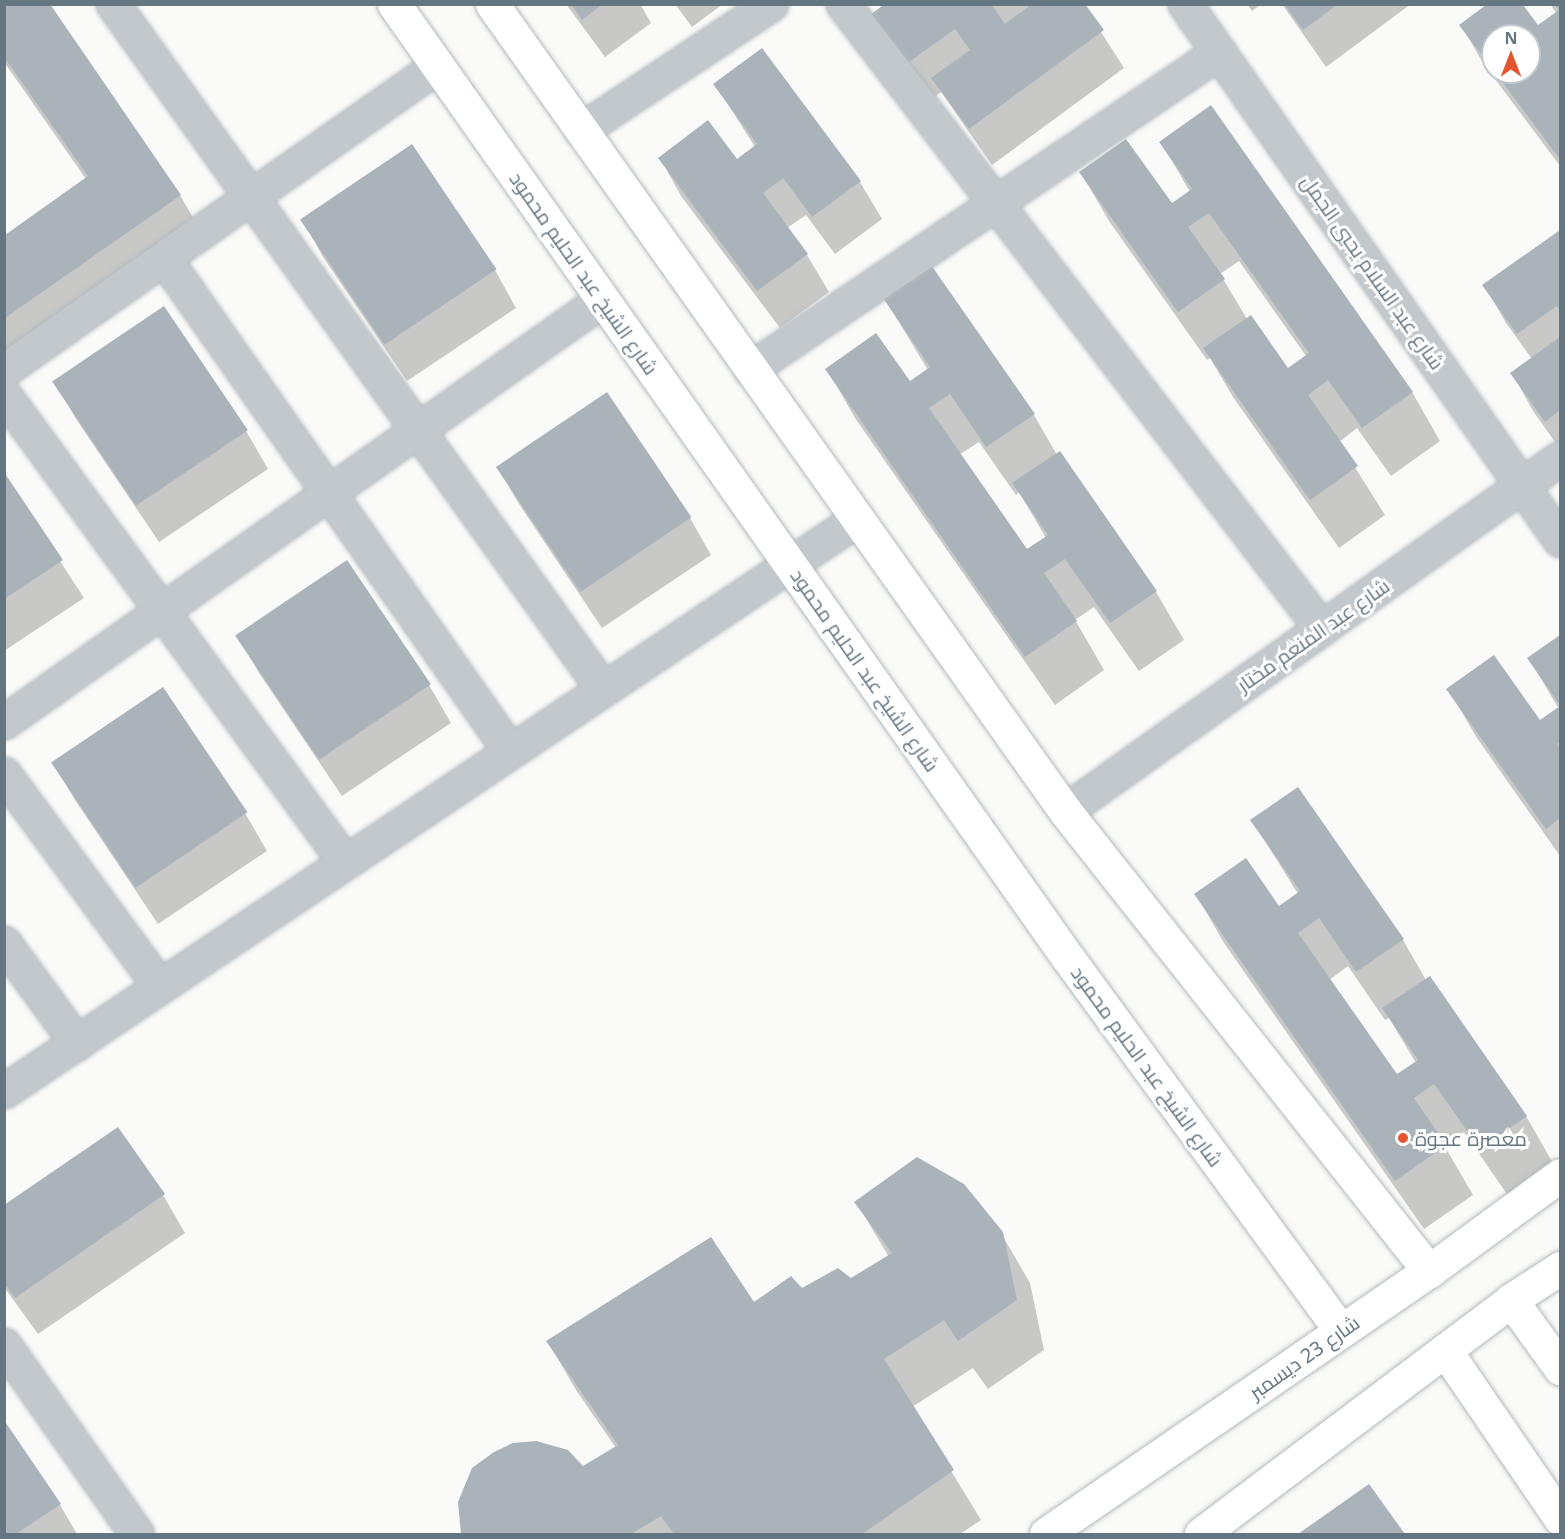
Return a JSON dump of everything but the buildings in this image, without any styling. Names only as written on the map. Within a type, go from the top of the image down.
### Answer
[{"type":"street","points":[[113,4],[603,689]]},
{"type":"street","name":"شارع الشيخ عبد الحليم محمود","points":[[394,4],[1068,958],[1341,1331]]},
{"type":"street","points":[[492,4],[1065,811],[1429,1271]]},
{"type":"street","points":[[581,130],[771,4]]},
{"type":"street","points":[[843,4],[1322,629]]},
{"type":"street","name":"شارع عبد السلام يحيي الجمل","points":[[1185,4],[1560,540]]},
{"type":"street","points":[[750,369],[1219,52]]},
{"type":"street","points":[[4,370],[437,66]]},
{"type":"street","points":[[164,258],[510,751]]},
{"type":"street","points":[[4,722],[603,299]]},
{"type":"street","points":[[4,394],[345,862]]},
{"type":"street","name":"شارع عبد المنعم مختار","points":[[1065,811],[1560,458]]},
{"type":"street","points":[[4,1091],[857,519]]},
{"type":"street","points":[[4,774],[160,986]]},
{"type":"street","points":[[4,943],[77,1043]]},
{"type":"street","name":"شارع 23 ديسمبر","points":[[1046,1534],[1429,1271],[1560,1175]]},
{"type":"street","points":[[1201,1534],[1511,1300],[1560,1268]]},
{"type":"street","points":[[1511,1300],[1560,1368]]},
{"type":"street","points":[[4,1345],[137,1534]]},
{"type":"street","points":[[1445,1350],[1560,1518]]},
{"type":"place","name":"معصرة عجوة","points":[[1403,1138]]}]
